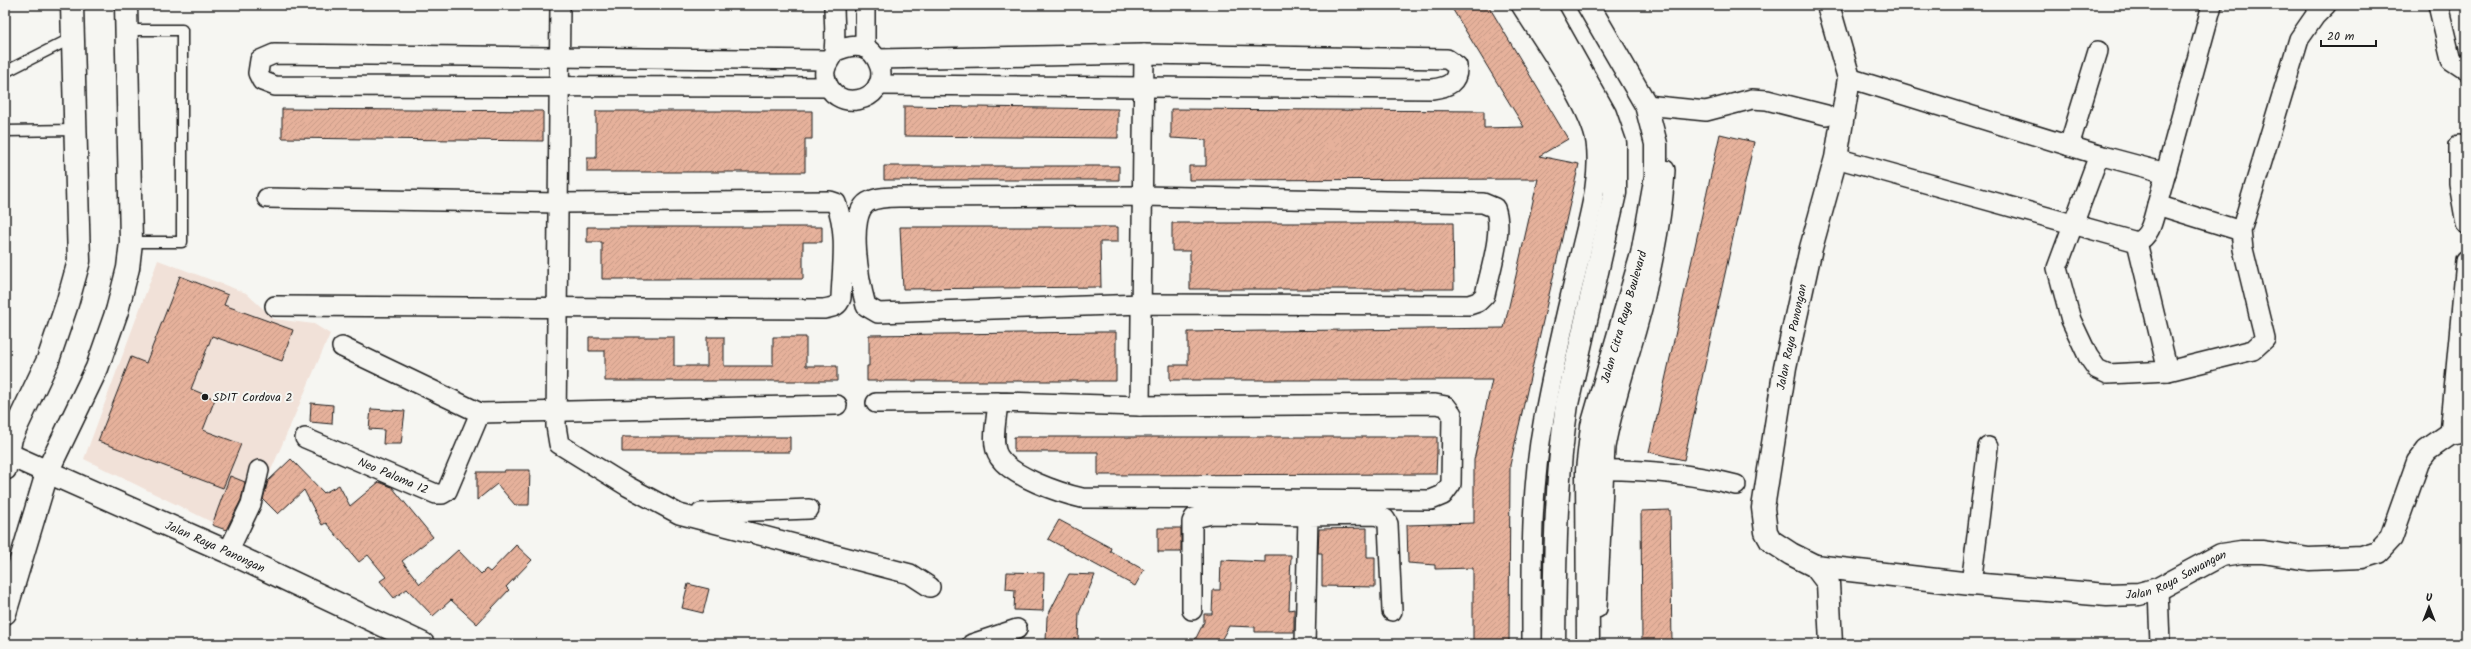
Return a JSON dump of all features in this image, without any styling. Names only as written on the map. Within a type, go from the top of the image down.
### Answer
[{"type":"street","points":[[6,458],[18,420],[48,360],[67,304],[78,261],[72,5]]},
{"type":"street","points":[[5,613],[48,470],[97,368],[117,311],[128,268],[132,242],[126,5]]},
{"type":"street","points":[[560,5],[558,58],[560,88],[557,412],[558,440],[562,447],[679,514],[910,574],[930,587]]},
{"type":"street","points":[[834,5],[831,56],[824,74],[828,87],[839,98],[853,101],[868,97],[878,85],[881,72],[871,54],[865,5]]},
{"type":"street","name":"Jalan Citra Raya Boulevard","points":[[1588,5],[1648,113],[1656,144],[1656,176],[1642,254],[1638,295],[1592,426],[1595,470],[1588,644]]},
{"type":"street","name":"Jalan Raya Panongan","points":[[1828,5],[1849,78],[1836,158],[1811,248],[1785,367],[1763,508],[1766,532],[1771,541],[1791,554],[1815,566],[1828,582],[1831,644]]},
{"type":"street","points":[[1836,158],[2137,242],[2143,239],[2149,232],[2212,5]]},
{"type":"street","points":[[2099,155],[2057,268],[2071,320],[2088,356],[2097,369],[2108,374],[2168,371],[2253,350],[2265,339],[2243,250],[2242,231],[2299,39],[2315,16],[2326,5]]},
{"type":"street","points":[[2438,5],[2451,60],[2466,70]]},
{"type":"street","points":[[1529,6],[1584,93],[1605,114],[1615,143],[1606,169],[1614,193],[1585,278],[1560,388],[1562,439],[1556,498],[1554,644]]},
{"type":"street","points":[[828,87],[560,88],[275,86],[262,81],[258,74],[260,60],[274,54],[558,58],[831,56],[849,45],[871,54],[1144,54],[1447,59],[1457,66],[1458,74],[1454,82],[1444,88],[1432,89],[878,85]]},
{"type":"street","points":[[2069,146],[2098,51]]},
{"type":"street","points":[[1140,406],[1143,304],[1144,54]]},
{"type":"street","points":[[1849,78],[2099,155],[2166,173]]},
{"type":"street","points":[[1648,113],[1706,110],[1752,99],[1767,100],[1826,115]]},
{"type":"street","points":[[2459,144],[2459,184],[2466,216]]},
{"type":"street","points":[[1143,196],[1483,203],[1495,208],[1499,218],[1485,295],[1478,302],[1469,305],[1143,304],[878,314],[866,306],[859,280],[856,226],[858,213],[868,202],[880,198],[1143,196]]},
{"type":"street","points":[[267,198],[558,203],[830,200],[836,203],[843,234],[841,298],[839,304],[834,307],[558,309],[274,306]]},
{"type":"street","points":[[2157,205],[2242,231]]},
{"type":"street","points":[[2137,242],[2168,371]]},
{"type":"street","points":[[2458,432],[2466,261]]},
{"type":"street","points":[[342,346],[480,413],[837,405]]},
{"type":"street","points":[[1532,644],[1533,497],[1543,418],[1560,388]]},
{"type":"street","points":[[876,403],[998,402],[1140,406],[1427,404],[1446,406],[1452,414],[1451,484],[1443,495],[1431,500],[1082,498],[1058,493],[1031,480],[1010,467],[999,457],[995,444],[998,402]]},
{"type":"street","name":"Neo Paloma 12","points":[[305,438],[436,494],[442,494],[447,491],[480,413]]},
{"type":"street","name":"Jalan Raya Sawangan","points":[[1815,566],[1971,584],[2107,595],[2140,594],[2158,589],[2221,555],[2241,552],[2263,552],[2308,559],[2362,557],[2378,552],[2391,538],[2418,462],[2427,450],[2458,432]]},
{"type":"street","points":[[1971,584],[1988,447]]},
{"type":"street","name":"Jalan Raya Panongan","points":[[6,458],[48,470],[200,541],[228,552],[423,644]]},
{"type":"street","points":[[228,552],[251,504],[259,470]]},
{"type":"street","points":[[1594,644],[1600,558],[1595,470],[1657,471],[1687,474],[1736,485]]},
{"type":"street","points":[[1533,497],[1556,498]]},
{"type":"street","points":[[679,514],[809,509]]},
{"type":"street","points":[[1192,610],[1192,522],[1194,518],[1212,514],[1308,516],[1376,515],[1385,519],[1388,524],[1392,611]]},
{"type":"street","points":[[1304,644],[1308,516]]},
{"type":"street","points":[[2158,589],[2160,644]]},
{"type":"street","points":[[1532,610],[1554,612]]},
{"type":"street","points":[[972,644],[1017,629]]},
{"type":"lane","points":[[126,30],[182,30],[182,242],[132,242]]},
{"type":"lane","points":[[5,72],[72,38]]},
{"type":"lane","points":[[5,131],[74,130]]},
{"type":"shaded area","name":"SDIT Cordova 2","points":[[158,260],[246,293],[274,319],[314,324],[330,334],[242,537],[84,459]]},
{"type":"building","points":[[1450,5],[1488,5],[1568,139],[1539,156],[1579,164],[1510,465],[1509,644],[1473,644],[1473,568],[1435,569],[1435,565],[1408,563],[1407,525],[1474,523],[1474,460],[1492,380],[1170,380],[1170,365],[1188,365],[1188,332],[1504,328],[1538,179],[1189,180],[1189,166],[1206,166],[1206,140],[1171,138],[1171,109],[1484,111],[1484,128],[1524,127]]},
{"type":"building","points":[[904,106],[1118,109],[1118,138],[904,136]]},
{"type":"building","points":[[282,109],[543,111],[543,141],[282,138]]},
{"type":"building","points":[[596,111],[812,111],[812,139],[805,139],[805,172],[587,172],[587,158],[596,158]]},
{"type":"building","points":[[1720,134],[1754,142],[1684,460],[1649,452]]},
{"type":"building","points":[[884,166],[1119,166],[1119,180],[884,180]]},
{"type":"building","points":[[1172,223],[1453,223],[1454,289],[1190,289],[1190,251],[1172,251]]},
{"type":"building","points":[[587,227],[822,227],[822,242],[803,242],[803,279],[602,279],[602,242],[587,242]]},
{"type":"building","points":[[900,227],[1118,227],[1118,242],[1100,242],[1101,287],[903,289]]},
{"type":"building","points":[[180,276],[228,295],[224,305],[293,330],[282,361],[212,336],[191,389],[215,399],[203,430],[241,444],[223,488],[98,441],[131,357],[146,363]]},
{"type":"building","points":[[1116,332],[1116,381],[867,381],[867,366],[869,366],[869,335]]},
{"type":"building","points":[[589,337],[674,337],[674,366],[707,366],[707,337],[724,337],[724,366],[773,366],[773,337],[806,337],[806,366],[837,366],[837,381],[605,381],[605,351],[589,351]]},
{"type":"building","points":[[311,403],[333,405],[332,424],[310,422]]},
{"type":"building","points":[[371,409],[405,411],[401,444],[383,444],[384,430],[369,429]]},
{"type":"building","points":[[622,437],[790,437],[790,452],[622,452]]},
{"type":"building","points":[[1014,437],[1437,437],[1436,474],[1098,475],[1098,452],[1014,452]]},
{"type":"building","points":[[291,459],[324,493],[339,485],[350,506],[379,482],[392,487],[433,537],[402,561],[420,584],[458,550],[481,574],[486,569],[490,572],[516,545],[532,560],[506,587],[509,590],[477,624],[451,600],[433,616],[407,589],[394,598],[380,581],[386,577],[368,555],[359,562],[326,523],[322,525],[304,490],[278,514],[263,499],[268,481]]},
{"type":"building","points":[[505,470],[530,470],[529,505],[515,505],[497,484],[477,500],[477,472],[504,472]]},
{"type":"building","points":[[230,476],[245,482],[241,500],[226,530],[212,525]]},
{"type":"building","points":[[1670,510],[1672,644],[1642,644],[1641,511]]},
{"type":"building","points":[[1059,520],[1111,548],[1110,551],[1144,570],[1135,586],[1048,539]]},
{"type":"building","points":[[1158,528],[1181,528],[1181,552],[1158,552]]},
{"type":"building","points":[[1367,528],[1367,557],[1375,557],[1375,587],[1322,586],[1322,553],[1318,553],[1319,529]]},
{"type":"building","points":[[1265,555],[1291,555],[1289,610],[1294,609],[1294,632],[1255,632],[1255,627],[1229,626],[1219,644],[1193,644],[1204,622],[1204,614],[1212,614],[1213,590],[1220,590],[1221,560],[1265,562]]},
{"type":"building","points":[[1007,572],[1044,573],[1043,611],[1014,610],[1015,590],[1006,589]]},
{"type":"building","points":[[1069,574],[1095,575],[1079,613],[1078,642],[1046,641],[1047,617]]},
{"type":"building","points":[[688,584],[709,589],[703,613],[682,608]]},
{"type":"place","name":"SDIT Cordova 2","points":[[205,397]]}]
